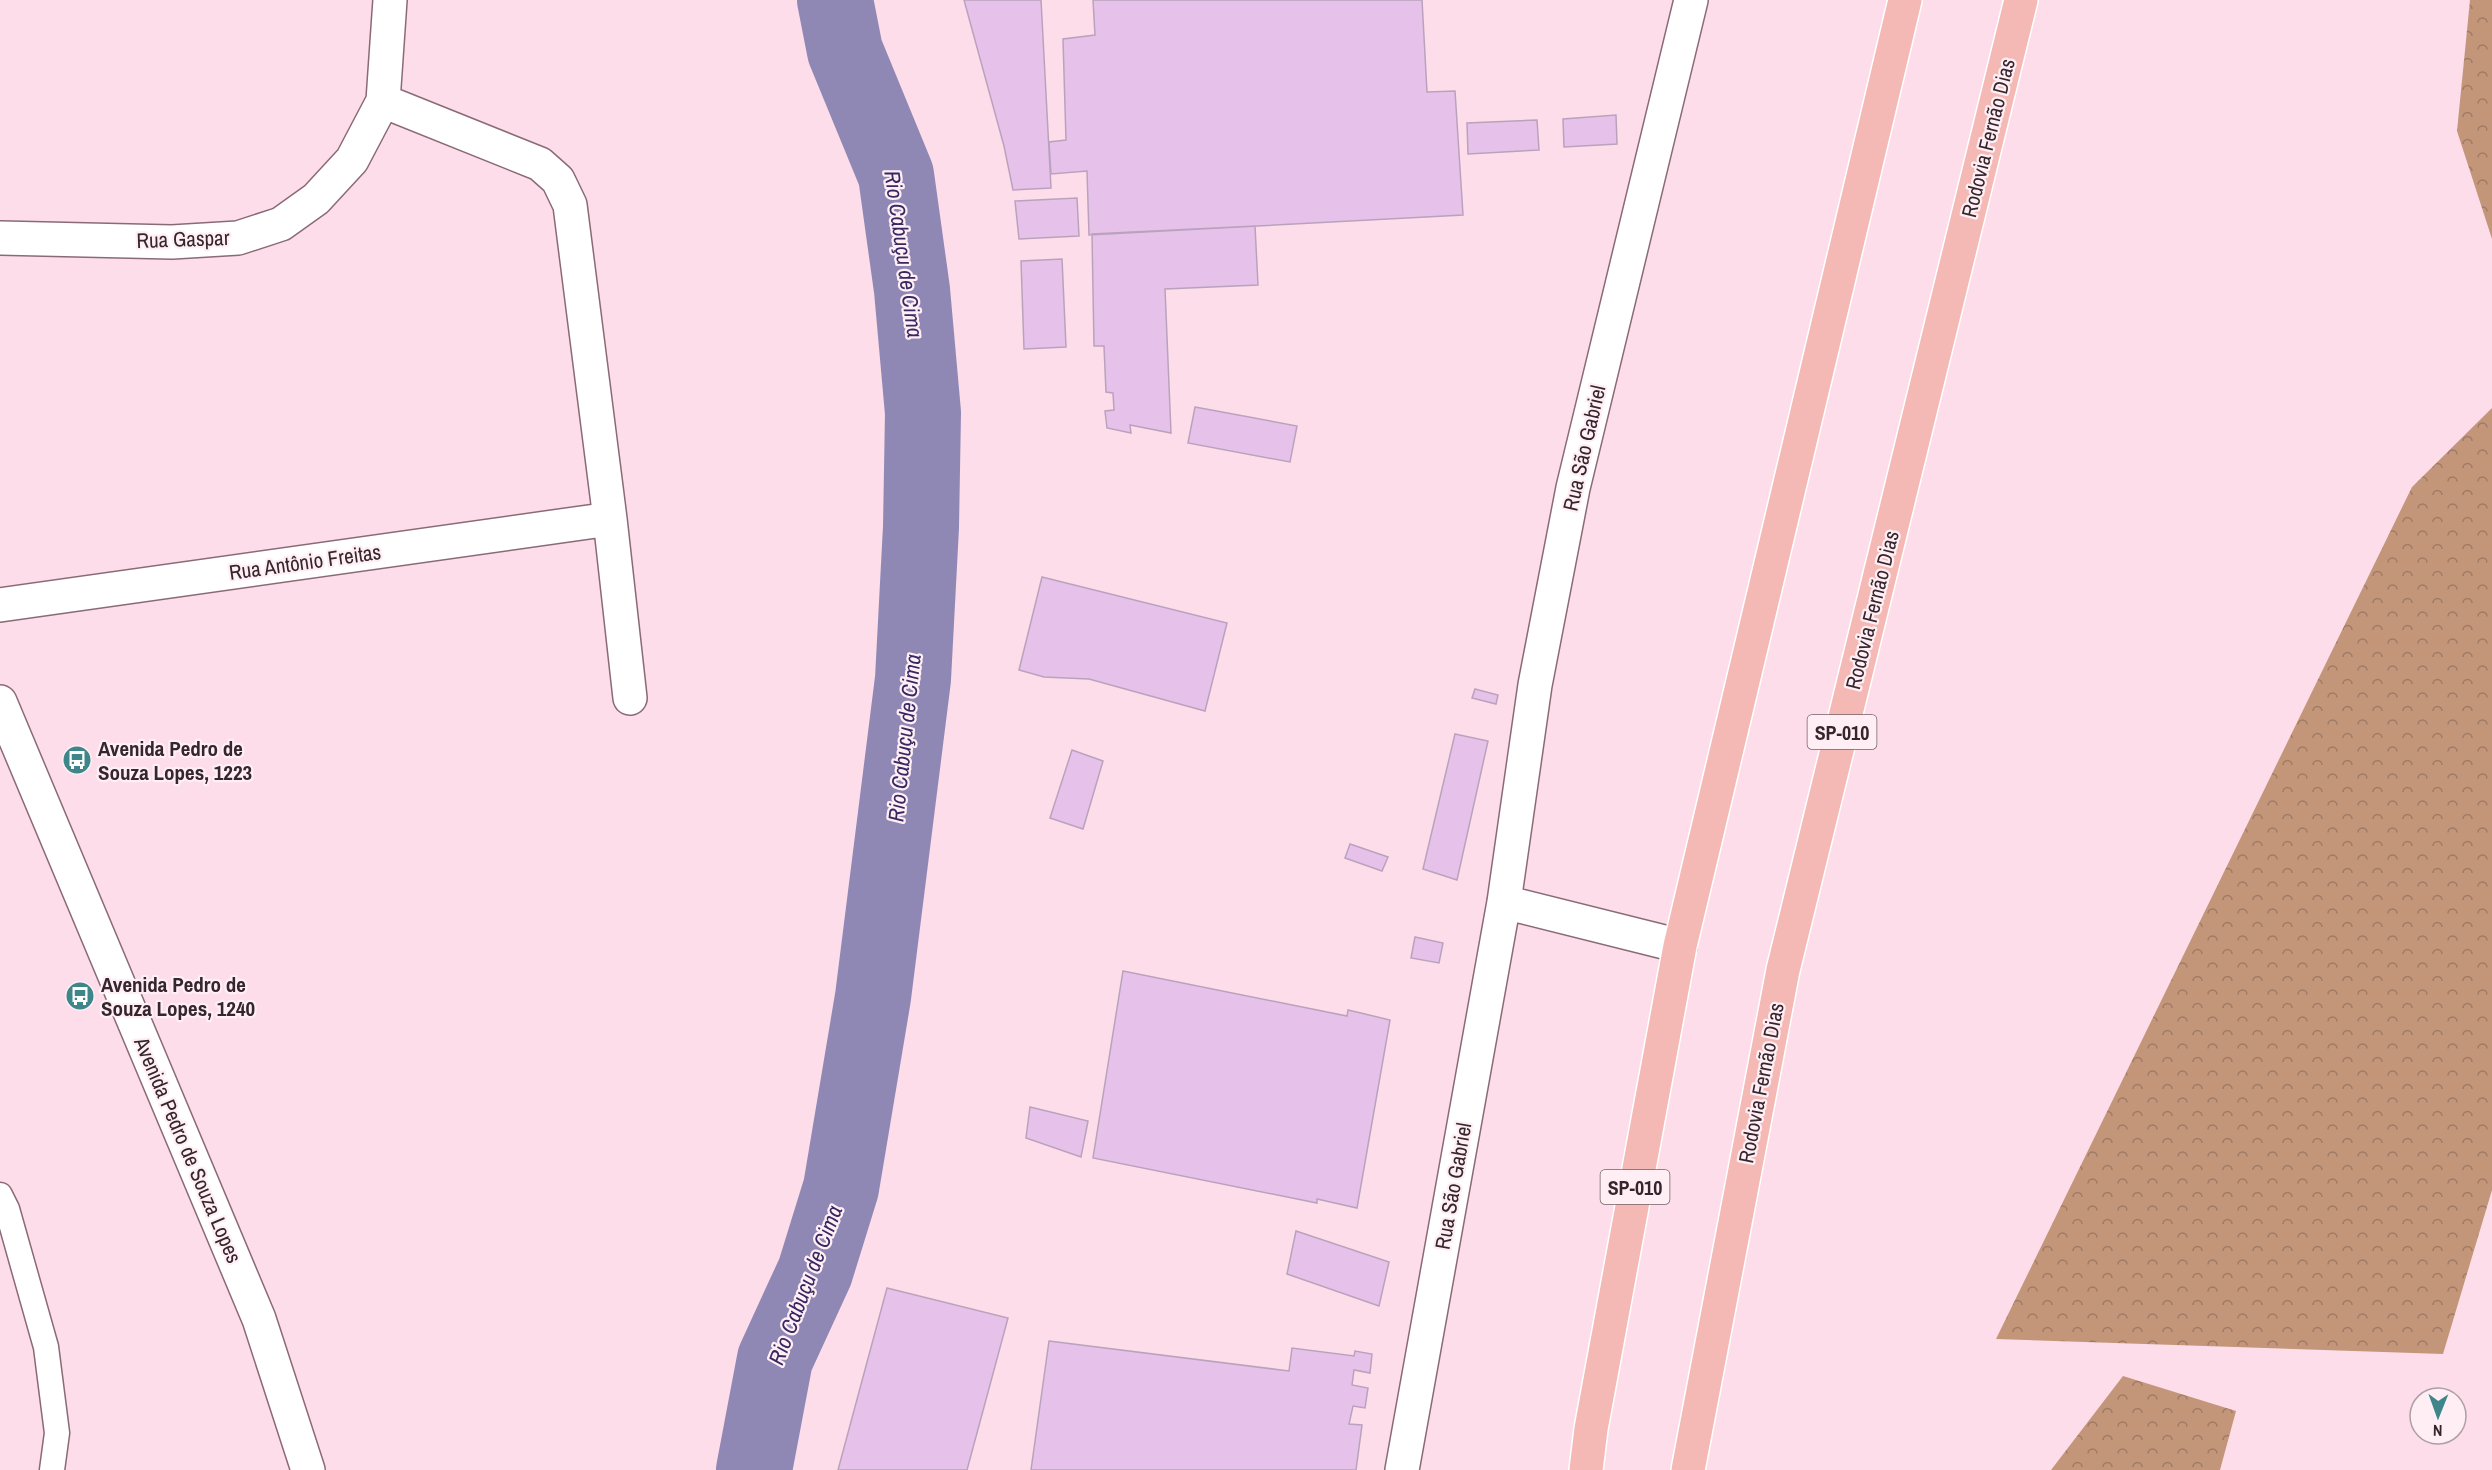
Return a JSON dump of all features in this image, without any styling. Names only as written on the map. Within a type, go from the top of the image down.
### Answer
[{"type":"highway","name":"SP-010","points":[[1586,1470],[1591,1429],[1680,946],[1905,0]]},
{"type":"highway","name":"Rodovia Fernão Dias","points":[[1688,1470],[1783,970],[2021,0]]},
{"type":"street","name":"Rua Gaspar","points":[[0,238],[172,242],[238,238],[281,224],[316,199],[352,160],[383,101],[390,0]]},
{"type":"street","name":"Rua São Gabriel","points":[[1402,1470],[1504,902],[1535,685],[1573,488],[1690,0]]},
{"type":"street","points":[[383,101],[540,164],[558,180],[570,205],[630,698]]},
{"type":"street","name":"Rua Antônio Freitas","points":[[0,605],[610,519]]},
{"type":"street","name":"Avenida Pedro de Souza Lopes","points":[[0,702],[8,739],[259,1319],[306,1468]]},
{"type":"street","points":[[1504,902],[1680,946]]},
{"type":"lane","points":[[0,1195],[7,1209],[46,1347],[57,1433],[52,1470]]},
{"type":"green space","points":[[2470,0],[2492,0],[2492,239],[2457,131]]},
{"type":"green space","points":[[2492,408],[2492,1190],[2443,1354],[1996,1339],[2412,487]]},
{"type":"green space","points":[[2123,1376],[2236,1411],[2220,1470],[2051,1470]]},
{"type":"building","points":[[964,0],[1041,0],[1051,188],[1013,190],[1004,146]]},
{"type":"building","points":[[1093,0],[1422,0],[1427,92],[1455,91],[1463,215],[1089,235],[1087,171],[1051,174],[1049,142],[1066,140],[1063,39],[1095,35]]},
{"type":"building","points":[[1616,115],[1617,144],[1564,147],[1563,119]]},
{"type":"building","points":[[1537,120],[1539,150],[1468,154],[1467,123]]},
{"type":"building","points":[[1077,198],[1079,236],[1019,239],[1015,201]]},
{"type":"building","points":[[1255,226],[1258,285],[1165,289],[1171,433],[1130,425],[1131,433],[1107,428],[1105,411],[1114,410],[1113,393],[1106,392],[1104,346],[1094,346],[1092,234]]},
{"type":"building","points":[[1062,259],[1066,347],[1024,349],[1021,261]]},
{"type":"building","points":[[1195,407],[1297,426],[1290,462],[1188,443]]},
{"type":"building","points":[[1042,577],[1227,623],[1205,711],[1089,679],[1044,677],[1019,670]]},
{"type":"building","points":[[1475,689],[1498,695],[1496,704],[1472,698]]},
{"type":"building","points":[[1455,734],[1488,741],[1457,880],[1423,869]]},
{"type":"building","points":[[1072,750],[1103,761],[1083,829],[1050,818]]},
{"type":"building","points":[[1350,844],[1388,857],[1382,871],[1345,858]]},
{"type":"building","points":[[1415,937],[1443,943],[1439,963],[1411,958]]},
{"type":"building","points":[[1123,971],[1347,1016],[1348,1010],[1390,1020],[1357,1208],[1317,1199],[1317,1203],[1093,1158]]},
{"type":"building","points":[[1030,1107],[1088,1121],[1081,1157],[1026,1138]]},
{"type":"building","points":[[1296,1231],[1389,1262],[1379,1306],[1287,1274]]},
{"type":"building","points":[[887,1288],[1008,1318],[967,1470],[838,1470]]},
{"type":"building","points":[[1049,1341],[1289,1371],[1292,1348],[1354,1356],[1355,1351],[1372,1354],[1370,1373],[1354,1370],[1352,1385],[1368,1388],[1365,1408],[1353,1406],[1349,1424],[1362,1425],[1356,1470],[1031,1470]]},
{"type":"waterway","name":"Rio Cabuçu de Cima","points":[[754,1470],[775,1359],[815,1272],[841,1188],[873,997],[913,679],[921,527],[923,413],[912,290],[896,175],[845,51],[835,0]]},
{"type":"place","name":"Avenida Pedro de Souza Lopes, 1223","points":[[77,760]]},
{"type":"place","name":"Avenida Pedro de Souza Lopes, 1240","points":[[80,996]]}]
